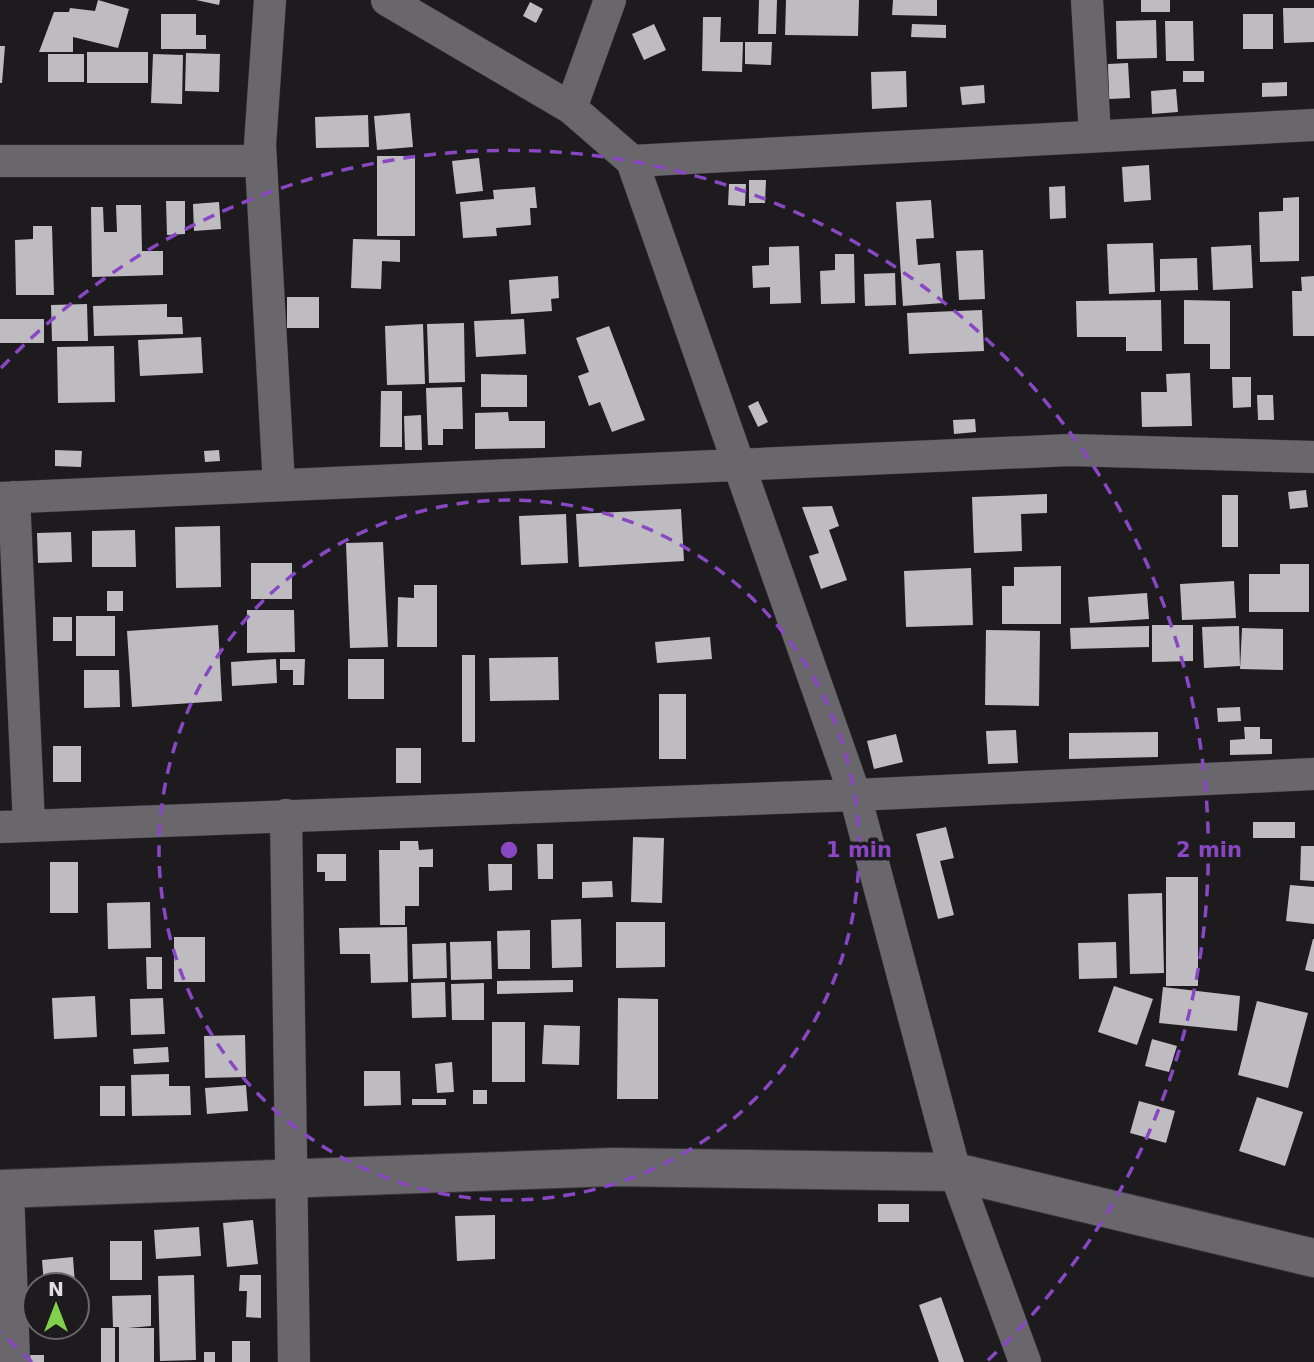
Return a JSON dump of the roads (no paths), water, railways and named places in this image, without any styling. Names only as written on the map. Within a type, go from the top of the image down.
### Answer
[{"type":"street","points":[[270,0],[261,161],[279,485]]},
{"type":"street","points":[[387,0],[571,108],[632,161],[855,795],[955,1172],[1025,1362]]},
{"type":"street","points":[[571,108],[610,0]]},
{"type":"street","points":[[1087,0],[1095,135]]},
{"type":"street","points":[[632,161],[1314,125]]},
{"type":"street","points":[[0,162],[261,161]]},
{"type":"street","points":[[1314,457],[1070,450],[7,497],[15,826],[855,795],[1314,774]]},
{"type":"street","points":[[286,815],[293,1362]]},
{"type":"street","points":[[14,1362],[4,1189],[613,1167],[955,1172],[1314,1258]]}]
